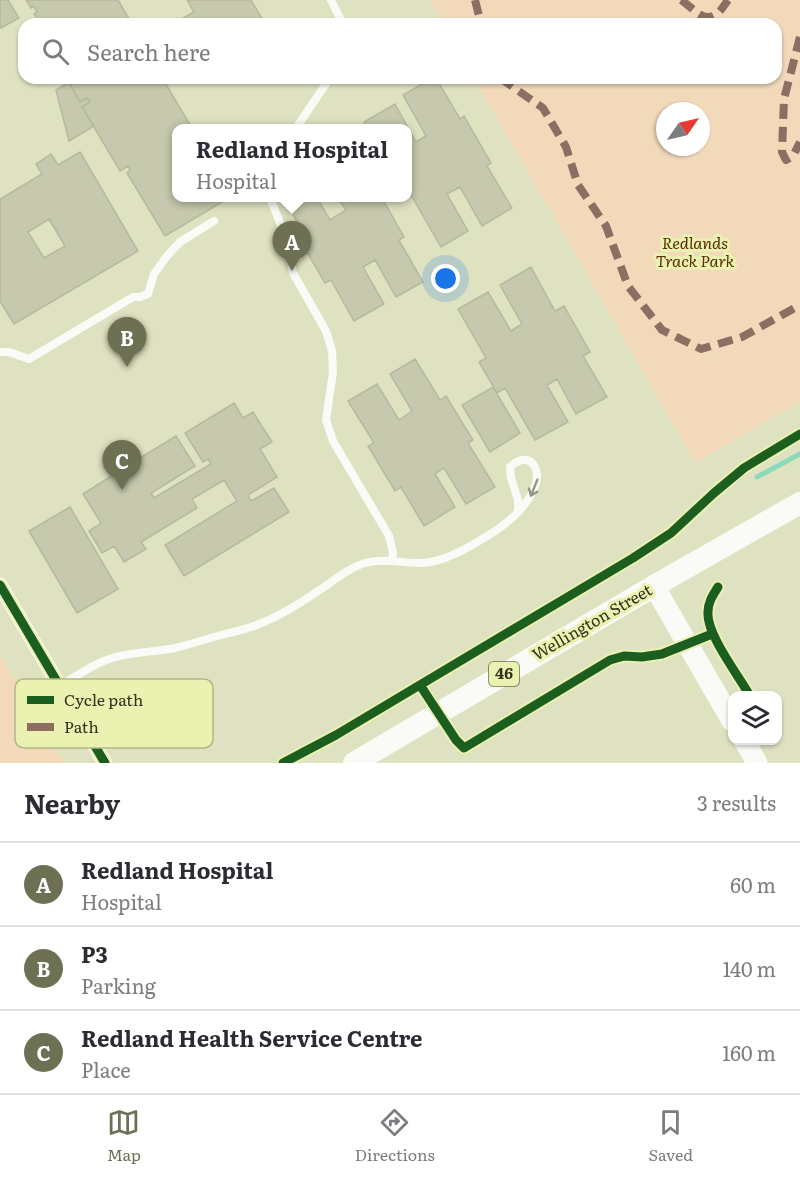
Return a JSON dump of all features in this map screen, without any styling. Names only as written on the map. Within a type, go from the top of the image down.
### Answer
[{"type":"main road","name":"Wellington Street","points":[[354,763],[654,586],[800,503]]},
{"type":"street","points":[[0,585],[56,679]]},
{"type":"street","points":[[654,586],[728,714]]},
{"type":"street","points":[[746,745],[757,763]]},
{"type":"street","points":[[96,748],[105,763]]},
{"type":"lane","points":[[331,0],[340,18]]},
{"type":"lane","points":[[299,124],[326,84]]},
{"type":"lane","points":[[272,202],[286,238],[293,273],[326,331],[332,351],[333,372],[326,420],[333,441],[389,536],[393,553],[392,561]]},
{"type":"lane","points":[[0,352],[9,352],[29,359],[134,297],[148,294],[154,274],[167,255],[180,242],[214,221]]},
{"type":"lane","points":[[72,679],[110,658],[171,649],[254,626],[287,610],[365,563],[392,561],[420,563],[442,560],[505,525],[518,512],[528,500],[538,477],[531,461],[524,459],[516,461],[510,467],[518,500],[518,512]]},
{"type":"green space","name":"Redlands Track Park","points":[[430,0],[800,0],[800,402],[695,463],[477,84],[782,84],[782,18],[440,18]]},
{"type":"green space","points":[[0,654],[15,679],[15,748],[56,748],[65,763],[0,763]]},
{"type":"building","points":[[0,0],[8,0],[19,18],[0,27]]},
{"type":"building","points":[[26,0],[118,0],[128,18],[37,18],[34,14],[37,12],[33,6],[31,8]]},
{"type":"building","points":[[187,0],[251,0],[262,18],[184,18],[194,12]]},
{"type":"building","points":[[70,84],[80,102],[87,98],[90,102],[82,107],[94,126],[69,141],[56,90]]},
{"type":"building","points":[[166,84],[190,124],[172,124],[172,202],[222,202],[165,236],[127,173],[130,170],[128,166],[120,171],[82,107],[90,102],[87,98],[80,102],[70,85]]},
{"type":"building","points":[[422,84],[440,84],[460,119],[464,116],[491,163],[487,166],[512,208],[482,226],[460,187],[447,194],[468,231],[441,247],[412,197],[412,135],[416,142],[426,136],[403,95]]},
{"type":"building","points":[[395,104],[406,124],[365,124],[364,122]]},
{"type":"building","points":[[80,152],[138,251],[14,324],[0,301],[0,199],[42,174],[36,164],[51,154],[58,165]],"holes":[[[49,219],[65,246],[44,258],[28,232]]]},
{"type":"building","points":[[285,202],[319,202],[330,220],[346,210],[341,202],[384,202],[404,237],[399,240],[423,282],[396,297],[375,260],[363,267],[384,304],[354,321],[331,280],[325,283],[300,240],[306,237]]},
{"type":"building","points":[[531,267],[555,311],[564,306],[590,352],[583,356],[607,397],[576,414],[557,379],[547,385],[568,422],[535,440],[505,388],[497,393],[479,362],[486,358],[458,309],[488,292],[511,331],[522,324],[500,285]]},
{"type":"building","points":[[415,359],[440,400],[446,396],[473,440],[468,443],[495,487],[466,504],[444,468],[435,474],[455,507],[424,526],[401,487],[395,491],[368,446],[374,443],[348,401],[377,384],[399,420],[412,411],[390,374]]},
{"type":"building","points":[[493,387],[520,433],[490,452],[462,405]]},
{"type":"building","points":[[234,403],[243,418],[253,412],[272,442],[260,449],[277,477],[248,495],[251,501],[274,488],[289,512],[184,576],[165,545],[237,501],[224,480],[192,499],[197,508],[141,542],[146,549],[124,562],[114,546],[102,553],[89,531],[101,523],[83,494],[116,473],[105,457],[125,445],[135,461],[176,436],[195,466],[151,493],[154,498],[211,464],[208,459],[203,462],[185,433]]},
{"type":"building","points":[[70,507],[118,589],[77,613],[29,531]]},
{"type":"waterway","points":[[757,477],[800,454]]},
{"type":"marked path","points":[[475,0],[480,18]]},
{"type":"marked path","points":[[681,0],[699,14],[708,17],[719,12],[728,0]]},
{"type":"marked path","points":[[800,37],[784,99],[782,152],[786,160],[793,156],[800,142]]},
{"type":"marked path","points":[[509,84],[543,108],[566,147],[578,185],[606,226],[628,286],[662,330],[701,349],[742,337],[800,305]]},
{"type":"cycle path","points":[[283,763],[336,735],[633,558],[671,533],[744,468],[800,434]]},
{"type":"cycle path","points":[[0,585],[55,679]]},
{"type":"cycle path","points":[[718,587],[711,599],[708,612],[712,632],[747,691]]},
{"type":"cycle path","points":[[420,685],[456,740],[464,748],[610,660],[624,656],[642,657],[662,654],[712,634]]},
{"type":"cycle path","points":[[96,748],[105,763]]},
{"type":"place","name":"Redland Hospital","points":[[292,271]]},
{"type":"place","name":"P3","points":[[127,367]]},
{"type":"place","name":"Redland Health Service Centre","points":[[122,490]]}]
